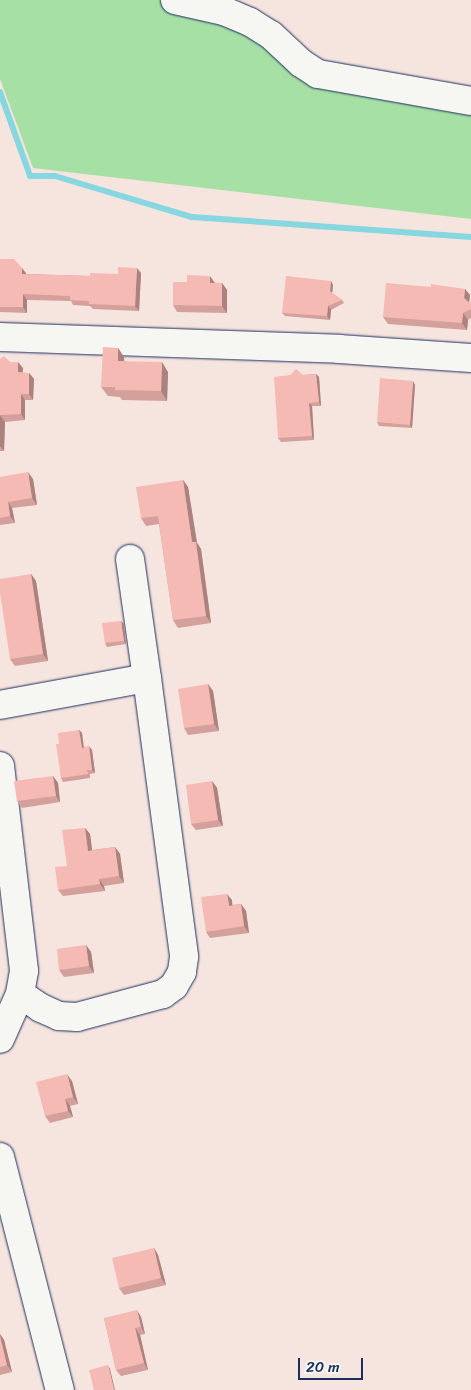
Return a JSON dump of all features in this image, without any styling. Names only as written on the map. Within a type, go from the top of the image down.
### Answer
[{"type":"street","points":[[175,0],[224,11],[250,22],[271,35],[301,63],[318,74],[471,101]]},
{"type":"street","points":[[0,337],[340,349],[471,358]]},
{"type":"street","points":[[20,994],[41,1008],[59,1016],[77,1017],[163,994],[174,986],[182,972],[184,957],[130,559]]},
{"type":"street","points":[[0,706],[147,678]]},
{"type":"street","points":[[0,766],[24,971],[20,994],[0,1039]]},
{"type":"street","points":[[0,1157],[60,1390]]},
{"type":"green space","points":[[0,0],[224,0],[311,76],[471,104],[471,219],[33,168],[0,79]]},
{"type":"building","points":[[0,259],[14,259],[22,268],[22,274],[90,276],[90,273],[118,274],[118,267],[137,268],[135,306],[89,304],[89,301],[70,300],[70,296],[23,294],[23,307],[0,307]]},
{"type":"building","points":[[187,275],[210,276],[210,283],[222,283],[222,306],[173,305],[173,282],[187,282]]},
{"type":"building","points":[[286,276],[331,281],[330,291],[342,300],[328,306],[327,316],[282,313]]},
{"type":"building","points":[[386,283],[431,287],[431,284],[465,289],[464,298],[471,304],[471,309],[463,313],[462,323],[383,317]]},
{"type":"building","points":[[103,347],[118,348],[118,361],[162,362],[161,391],[115,390],[115,387],[101,387]]},
{"type":"building","points":[[4,356],[10,362],[18,362],[18,372],[29,373],[29,394],[21,394],[21,414],[0,415],[0,359]]},
{"type":"building","points":[[296,369],[303,375],[316,374],[319,402],[309,403],[312,436],[278,438],[274,377],[290,375]]},
{"type":"building","points":[[380,378],[413,381],[410,425],[377,422]]},
{"type":"building","points":[[28,472],[32,498],[8,502],[10,516],[0,518],[0,477]]},
{"type":"building","points":[[183,480],[192,542],[196,542],[206,616],[173,620],[158,516],[141,518],[136,487]]},
{"type":"building","points":[[31,574],[43,654],[10,659],[0,593],[0,579]]},
{"type":"building","points":[[121,621],[124,641],[105,643],[102,623]]},
{"type":"building","points":[[208,684],[214,724],[184,728],[178,689]]},
{"type":"building","points":[[79,730],[82,748],[89,746],[92,770],[87,770],[88,774],[61,778],[56,744],[59,744],[58,733]]},
{"type":"building","points":[[53,776],[56,796],[17,801],[14,781]]},
{"type":"building","points":[[212,781],[218,820],[191,824],[186,785]]},
{"type":"building","points":[[85,828],[88,851],[115,847],[119,876],[99,879],[100,884],[58,890],[55,867],[67,866],[62,830]]},
{"type":"building","points":[[227,894],[229,906],[241,904],[244,926],[206,932],[201,897]]},
{"type":"building","points":[[86,945],[89,966],[59,970],[57,949]]},
{"type":"building","points":[[67,1074],[73,1097],[65,1099],[68,1111],[45,1116],[36,1082]]},
{"type":"building","points":[[154,1248],[161,1278],[119,1288],[112,1258]]},
{"type":"building","points":[[137,1310],[141,1327],[135,1328],[144,1363],[116,1370],[104,1318]]},
{"type":"building","points":[[0,1337],[7,1365],[0,1367]]},
{"type":"building","points":[[108,1365],[114,1390],[94,1390],[89,1370]]},
{"type":"waterway","points":[[0,92],[30,176],[55,176],[192,217],[471,237]]}]
